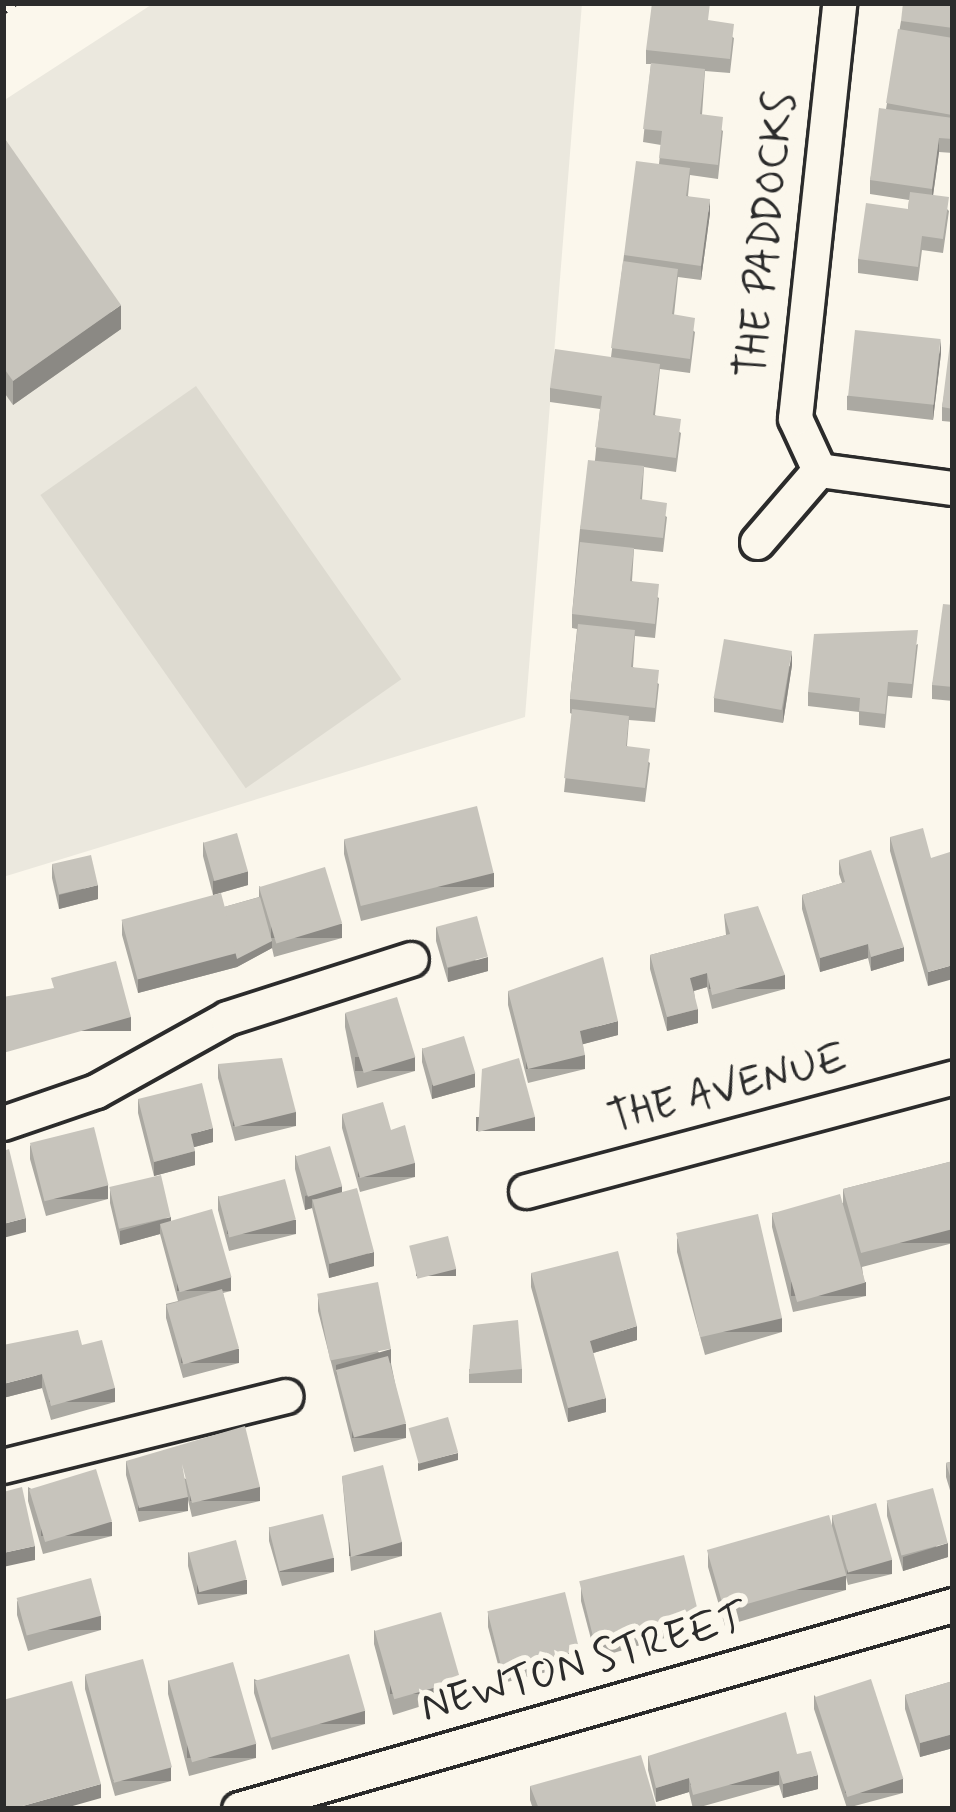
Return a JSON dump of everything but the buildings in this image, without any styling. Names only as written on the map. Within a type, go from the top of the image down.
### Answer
[{"type":"street","name":"THE PADDOCKS","points":[[819,470],[795,418],[838,3]]},
{"type":"street","points":[[757,542],[819,470],[953,488]]},
{"type":"street","points":[[3,1123],[96,1091],[227,1018],[411,958]]},
{"type":"street","name":"THE AVENUE","points":[[526,1191],[953,1077]]},
{"type":"street","points":[[3,1466],[285,1396]]},
{"type":"street","name":"NEWTON STREET","points":[[239,1809],[953,1605]]},
{"type":"path","points":[[3,11],[14,3]]},
{"type":"shaded area","points":[[154,3],[582,3],[525,717],[3,877],[3,101]]},
{"type":"shaded area","points":[[196,386],[401,679],[246,788],[40,495]]}]
